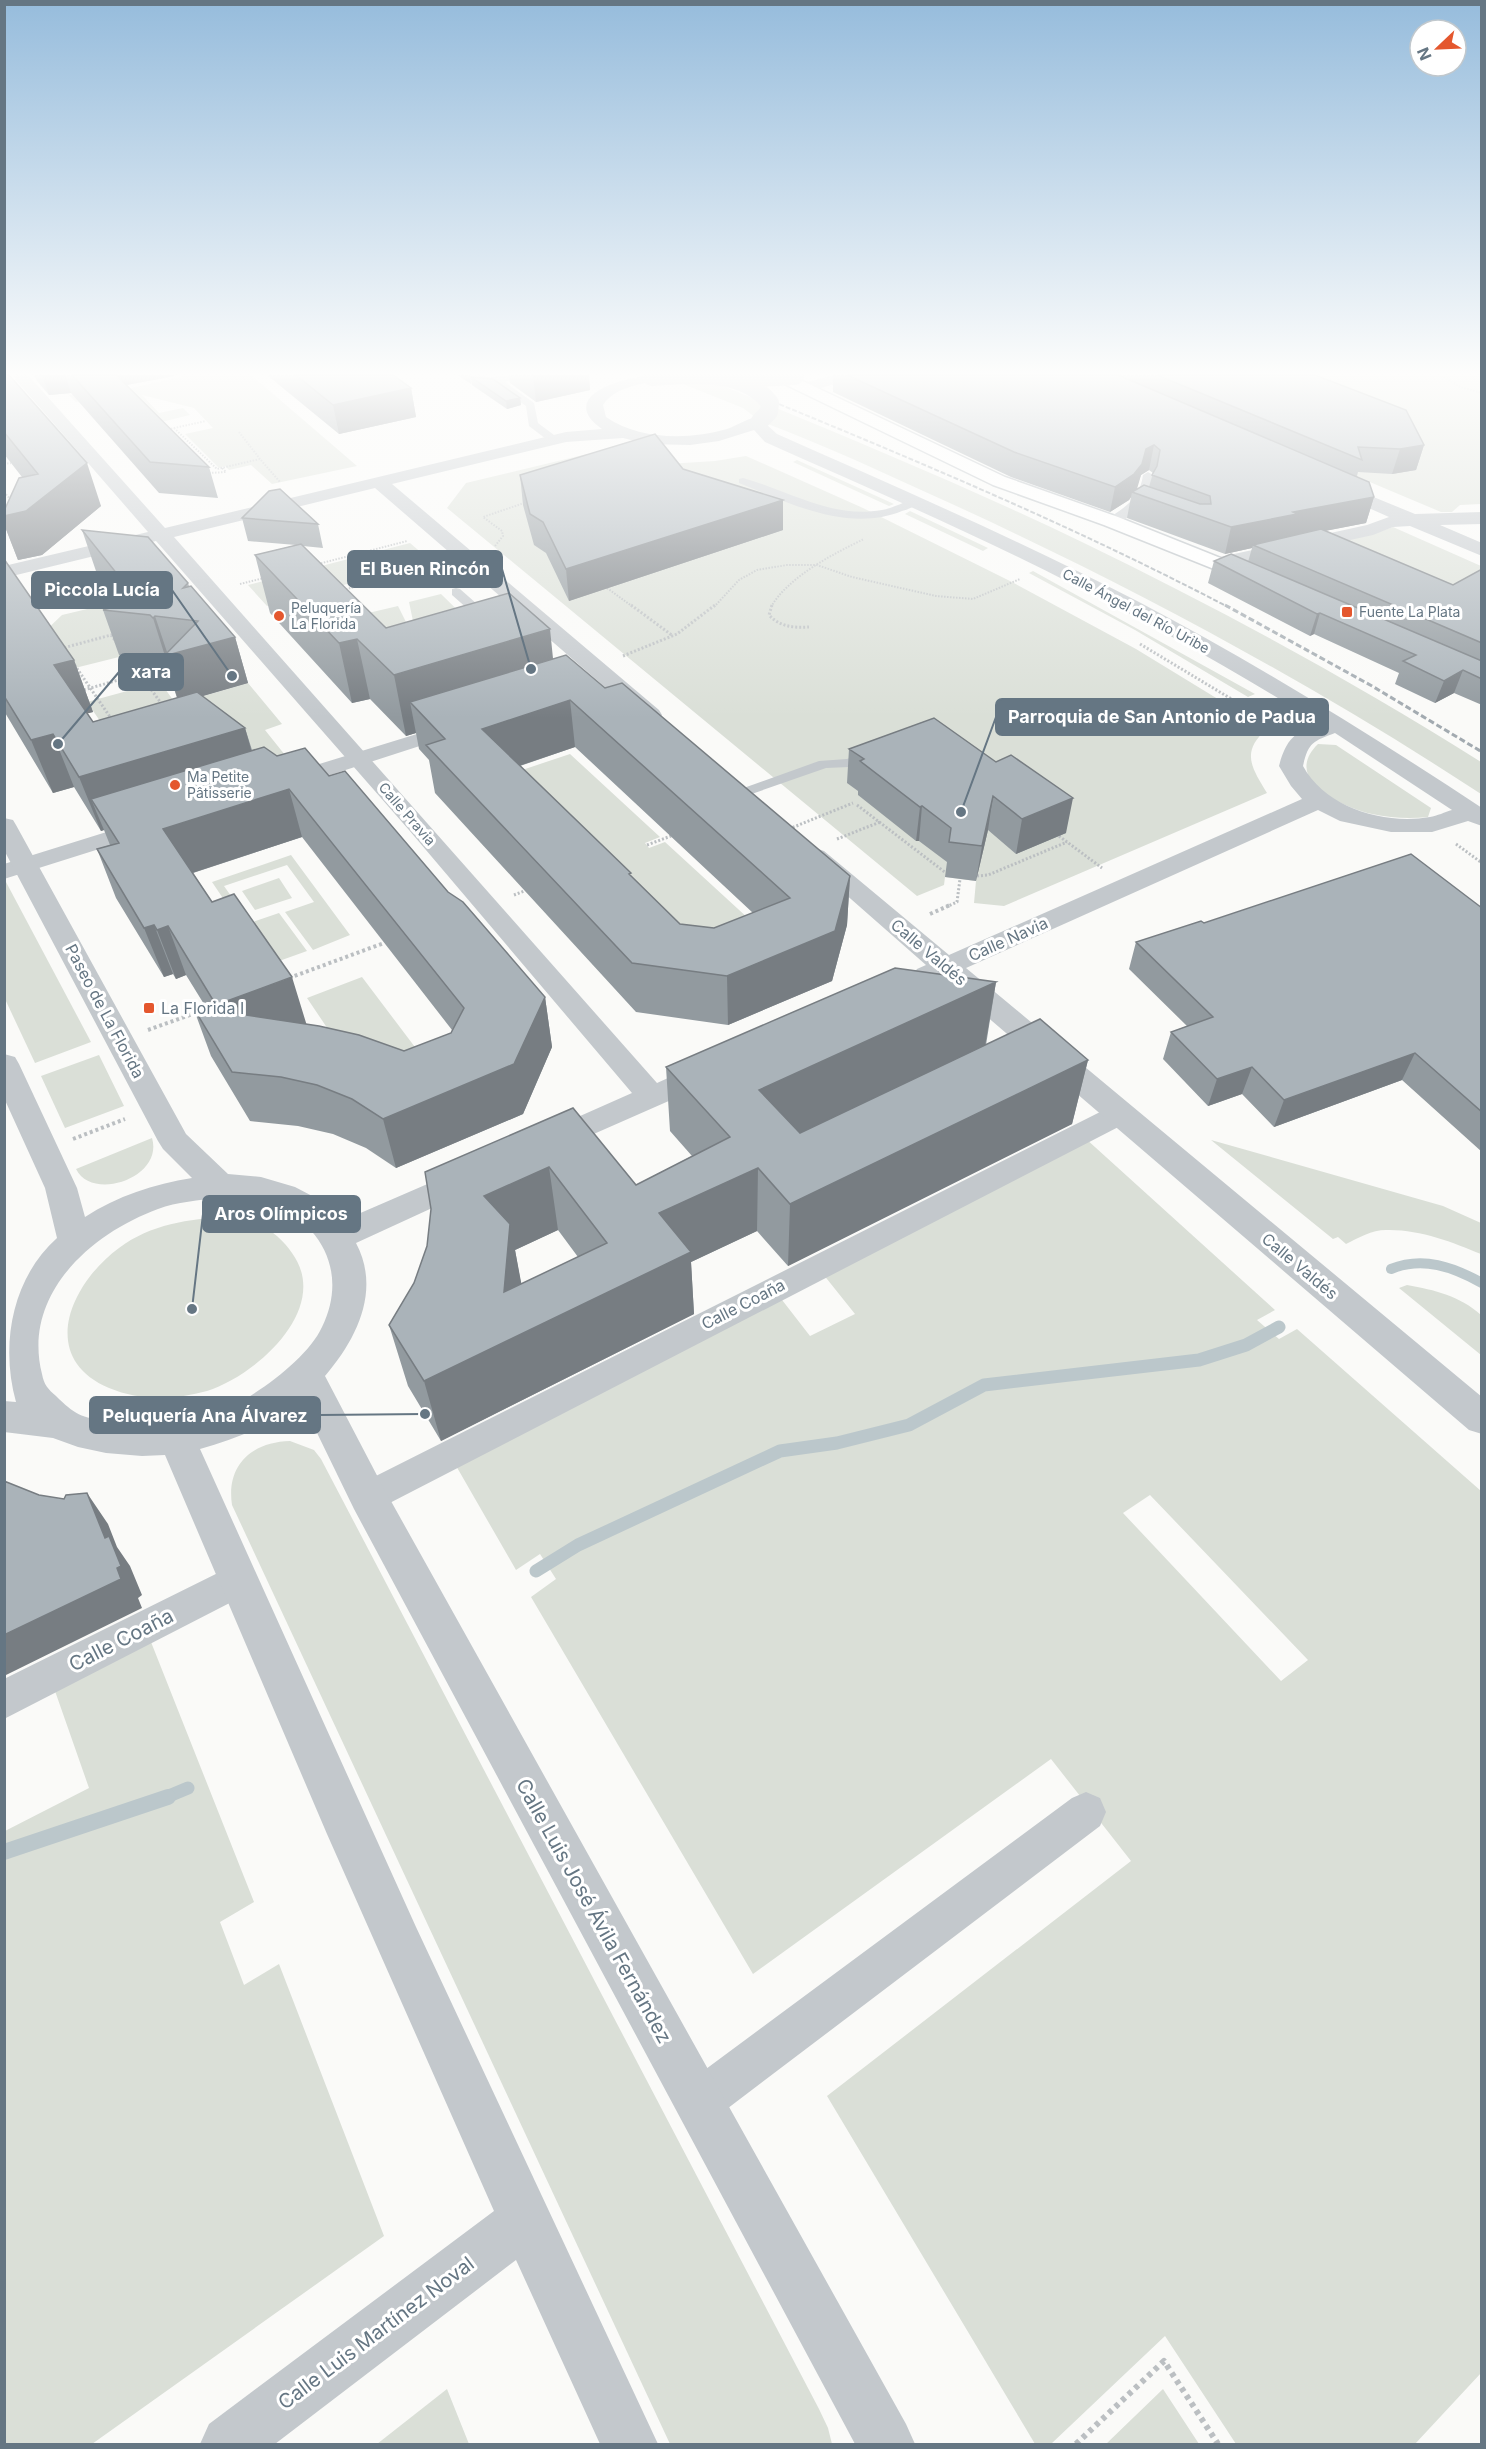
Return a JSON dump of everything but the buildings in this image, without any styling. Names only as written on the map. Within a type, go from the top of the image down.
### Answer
[{"type":"main road","points":[[1022,489],[1111,521],[1278,589]]},
{"type":"street","name":"Calle Pravia","points":[[118,489],[359,758],[652,1097]]},
{"type":"street","points":[[4,572],[347,489]]},
{"type":"street","points":[[387,489],[466,557],[513,616],[672,733]]},
{"type":"street","name":"Calle Ángel del Río Uribe","points":[[890,489],[1081,580],[1196,642],[1336,725],[1476,816]]},
{"type":"street","points":[[1341,489],[1482,550]]},
{"type":"street","points":[[1218,563],[1374,529],[1390,522],[1482,518]]},
{"type":"street","points":[[270,787],[473,723]]},
{"type":"street","points":[[1336,725],[1306,736],[1295,750],[1291,766],[1299,781],[1318,801],[1349,816],[1391,825],[1432,825],[1476,816]]},
{"type":"street","points":[[725,778],[763,811]]},
{"type":"street","name":"Calle Navia","points":[[906,984],[1318,801]]},
{"type":"street","points":[[15,868],[159,822]]},
{"type":"street","name":"Paseo de La Florida","points":[[4,825],[15,868],[120,1041],[174,1141],[220,1186]]},
{"type":"street","name":"Calle Valdés","points":[[786,830],[1482,1419]]},
{"type":"street","points":[[337,1237],[737,1059]]},
{"type":"street","points":[[4,1064],[62,1188],[75,1241]]},
{"type":"street","name":"Calle Coaña","points":[[368,1497],[1120,1114]]},
{"type":"street","points":[[4,1416],[59,1423],[97,1436],[136,1441],[177,1440],[212,1431],[245,1418],[280,1398],[306,1375],[338,1333],[349,1299],[349,1266],[337,1237],[314,1211],[282,1195],[250,1187],[220,1186],[184,1190],[147,1200],[109,1217],[75,1241],[40,1279],[14,1323],[18,1355],[30,1394],[59,1423]]},
{"type":"street","name":"Calle Luis José Ávila Fernández","points":[[306,1375],[368,1497],[886,2445]]},
{"type":"street","points":[[177,1440],[524,2221],[629,2445]]},
{"type":"street","name":"Calle Coaña","points":[[4,1700],[238,1580]]},
{"type":"street","points":[[699,2102],[1086,1812]]},
{"type":"street","name":"Calle Luis Martínez Noval","points":[[229,2445],[524,2221]]},
{"type":"lane","points":[[767,489],[829,511],[862,515],[887,513],[917,501]]},
{"type":"lane","points":[[1111,521],[1143,506],[1147,489]]},
{"type":"lane","points":[[456,592],[491,622],[513,616]]},
{"type":"lane","points":[[743,793],[824,764],[849,763],[889,748]]},
{"type":"path","points":[[287,489],[297,501]]},
{"type":"path","points":[[339,591],[495,547],[503,536],[483,517],[528,502],[532,496],[532,489]]},
{"type":"path","points":[[4,492],[16,507]]},
{"type":"path","points":[[809,627],[785,626],[773,622],[769,615],[770,608],[779,592],[835,553],[902,520],[887,513]]},
{"type":"path","points":[[498,529],[504,527]]},
{"type":"path","points":[[312,565],[438,533]]},
{"type":"path","points":[[597,678],[673,636],[708,613],[739,580],[757,570],[787,565],[817,566],[852,578],[936,596],[973,599],[1020,578]]},
{"type":"path","points":[[210,592],[267,577]]},
{"type":"path","points":[[607,588],[673,636]]},
{"type":"path","points":[[111,636],[139,675],[186,737],[134,752],[63,648],[111,636]]},
{"type":"path","points":[[1135,641],[1302,741]]},
{"type":"path","points":[[80,691],[176,664]]},
{"type":"path","points":[[786,830],[855,804],[946,873]]},
{"type":"path","points":[[809,850],[880,822]]},
{"type":"path","points":[[647,845],[671,836]]},
{"type":"path","points":[[1059,836],[1127,886]]},
{"type":"path","points":[[977,876],[988,875],[1066,842]]},
{"type":"path","points":[[900,927],[957,902],[960,879]]},
{"type":"path","points":[[281,981],[384,943]]},
{"type":"path","points":[[120,1041],[199,1012]]},
{"type":"path","points":[[44,1150],[157,1108]]},
{"type":"path","points":[[1076,2445],[1164,2361],[1218,2445]]},
{"type":"shaded area","points":[[461,489],[821,489],[1012,582],[1136,649],[1267,729],[1254,745],[1251,760],[1267,793],[1004,906],[974,903],[976,881],[945,877],[944,885],[917,896],[447,508]]},
{"type":"shaded area","points":[[853,489],[862,489],[894,504],[889,506]]},
{"type":"shaded area","points":[[919,489],[967,489],[1084,543],[1236,620],[1384,703],[1481,762],[1481,794],[1353,714],[1222,639],[1088,569]]},
{"type":"shaded area","points":[[1387,489],[1481,489],[1481,504],[1460,505],[1452,512],[1441,512]]},
{"type":"shaded area","points":[[910,511],[988,548],[983,551],[905,514]]},
{"type":"shaded area","points":[[1393,527],[1481,566],[1481,592],[1276,567],[1331,542],[1373,534]]},
{"type":"shaded area","points":[[410,543],[431,561],[267,606],[248,585]]},
{"type":"shaded area","points":[[1033,571],[1255,694],[1248,697],[1135,630],[1029,573]]},
{"type":"shaded area","points":[[441,594],[481,633],[413,621],[409,602]]},
{"type":"shaded area","points":[[104,605],[143,659],[132,662],[127,655],[75,668],[41,635],[62,615]]},
{"type":"shaded area","points":[[398,606],[408,626],[376,635],[364,614]]},
{"type":"shaded area","points":[[160,682],[176,704],[248,683],[282,724],[265,730],[285,755],[244,768],[124,756],[87,702]]},
{"type":"shaded area","points":[[1318,744],[1336,745],[1431,808],[1428,817],[1400,818],[1372,814],[1332,798],[1311,780],[1307,769],[1308,757]]},
{"type":"shaded area","points":[[570,754],[660,837],[645,843],[649,848],[665,842],[762,931],[714,967],[501,777]]},
{"type":"shaded area","points":[[291,855],[350,935],[313,950],[285,912],[314,902],[287,865],[224,886],[250,923],[279,913],[307,951],[268,965],[212,882]]},
{"type":"shaded area","points":[[279,878],[292,898],[255,910],[242,891]]},
{"type":"shaded area","points":[[6,882],[91,1042],[35,1063],[5,999]]},
{"type":"shaded area","points":[[362,977],[430,1067],[342,1050],[307,998]]},
{"type":"shaded area","points":[[99,1055],[124,1106],[65,1128],[41,1076]]},
{"type":"shaded area","points":[[152,1138],[153,1152],[147,1164],[137,1174],[124,1181],[96,1184],[84,1179],[76,1169]]},
{"type":"shaded area","points":[[1085,1138],[1275,1310],[1257,1320],[1279,1339],[1297,1329],[1481,1491],[1481,2373],[1415,2444],[1236,2444],[1165,2336],[1051,2444],[1035,2444],[827,2096],[1131,1861],[1051,1759],[753,1974],[531,1597],[556,1579],[540,1554],[516,1570],[455,1464],[779,1296],[810,1336],[855,1314],[823,1274]],"holes":[[[1150,1495],[1308,1660],[1281,1681],[1123,1513]]]},
{"type":"shaded area","points":[[1211,1140],[1443,1206],[1481,1223],[1481,1254],[1435,1237],[1398,1230],[1376,1231],[1346,1244],[1338,1237],[1333,1239]]},
{"type":"shaded area","points":[[227,1217],[263,1226],[277,1236],[292,1253],[302,1274],[303,1296],[296,1317],[283,1337],[266,1355],[227,1383],[195,1394],[158,1398],[133,1395],[109,1388],[87,1375],[73,1358],[68,1339],[69,1320],[76,1300],[87,1280],[102,1263],[131,1240],[157,1228],[185,1221]]},
{"type":"shaded area","points":[[1407,1285],[1447,1295],[1465,1303],[1481,1315],[1481,1355],[1399,1288]]},
{"type":"shaded area","points":[[290,1441],[314,1450],[321,1459],[819,2409],[828,2428],[832,2444],[670,2444],[232,1505],[233,1478],[244,1458],[264,1446]]},
{"type":"shaded area","points":[[151,1642],[254,1902],[220,1922],[244,1985],[279,1964],[384,2236],[92,2444],[5,2444],[5,1831],[89,1788],[55,1691]]},
{"type":"shaded area","points":[[447,2389],[469,2444],[377,2444]]},
{"type":"shaded area","points":[[1163,2389],[1199,2444],[1106,2444]]},
{"type":"waterway","points":[[1391,1269],[1403,1265],[1426,1263],[1449,1268],[1482,1283]]},
{"type":"waterway","points":[[536,1571],[578,1545],[780,1451],[837,1443],[909,1425],[984,1385],[1199,1360],[1246,1345],[1279,1327]]},
{"type":"waterway","points":[[164,1798],[188,1788]]},
{"type":"waterway","points":[[4,1852],[168,1797]]},
{"type":"railway","points":[[980,489],[1101,544],[1228,607]]},
{"type":"railway","points":[[1225,605],[1372,686],[1482,752]]},
{"type":"place","name":"Fuente La Plata","points":[[1347,612]]},
{"type":"place","name":"Peluquería La Florida","points":[[279,616]]},
{"type":"place","name":"El Buen Rincón","points":[[531,669]]},
{"type":"place","name":"Piccola Lucía","points":[[232,676]]},
{"type":"place","name":"хата","points":[[58,744]]},
{"type":"place","name":"Ma Petite Pâtisserie","points":[[175,785]]},
{"type":"place","name":"Parroquia de San Antonio de Padua","points":[[961,812]]},
{"type":"place","name":"La Florida I","points":[[149,1008]]},
{"type":"place","name":"Aros Olímpicos","points":[[192,1309]]},
{"type":"place","name":"Peluquería Ana Álvarez","points":[[425,1414]]}]
